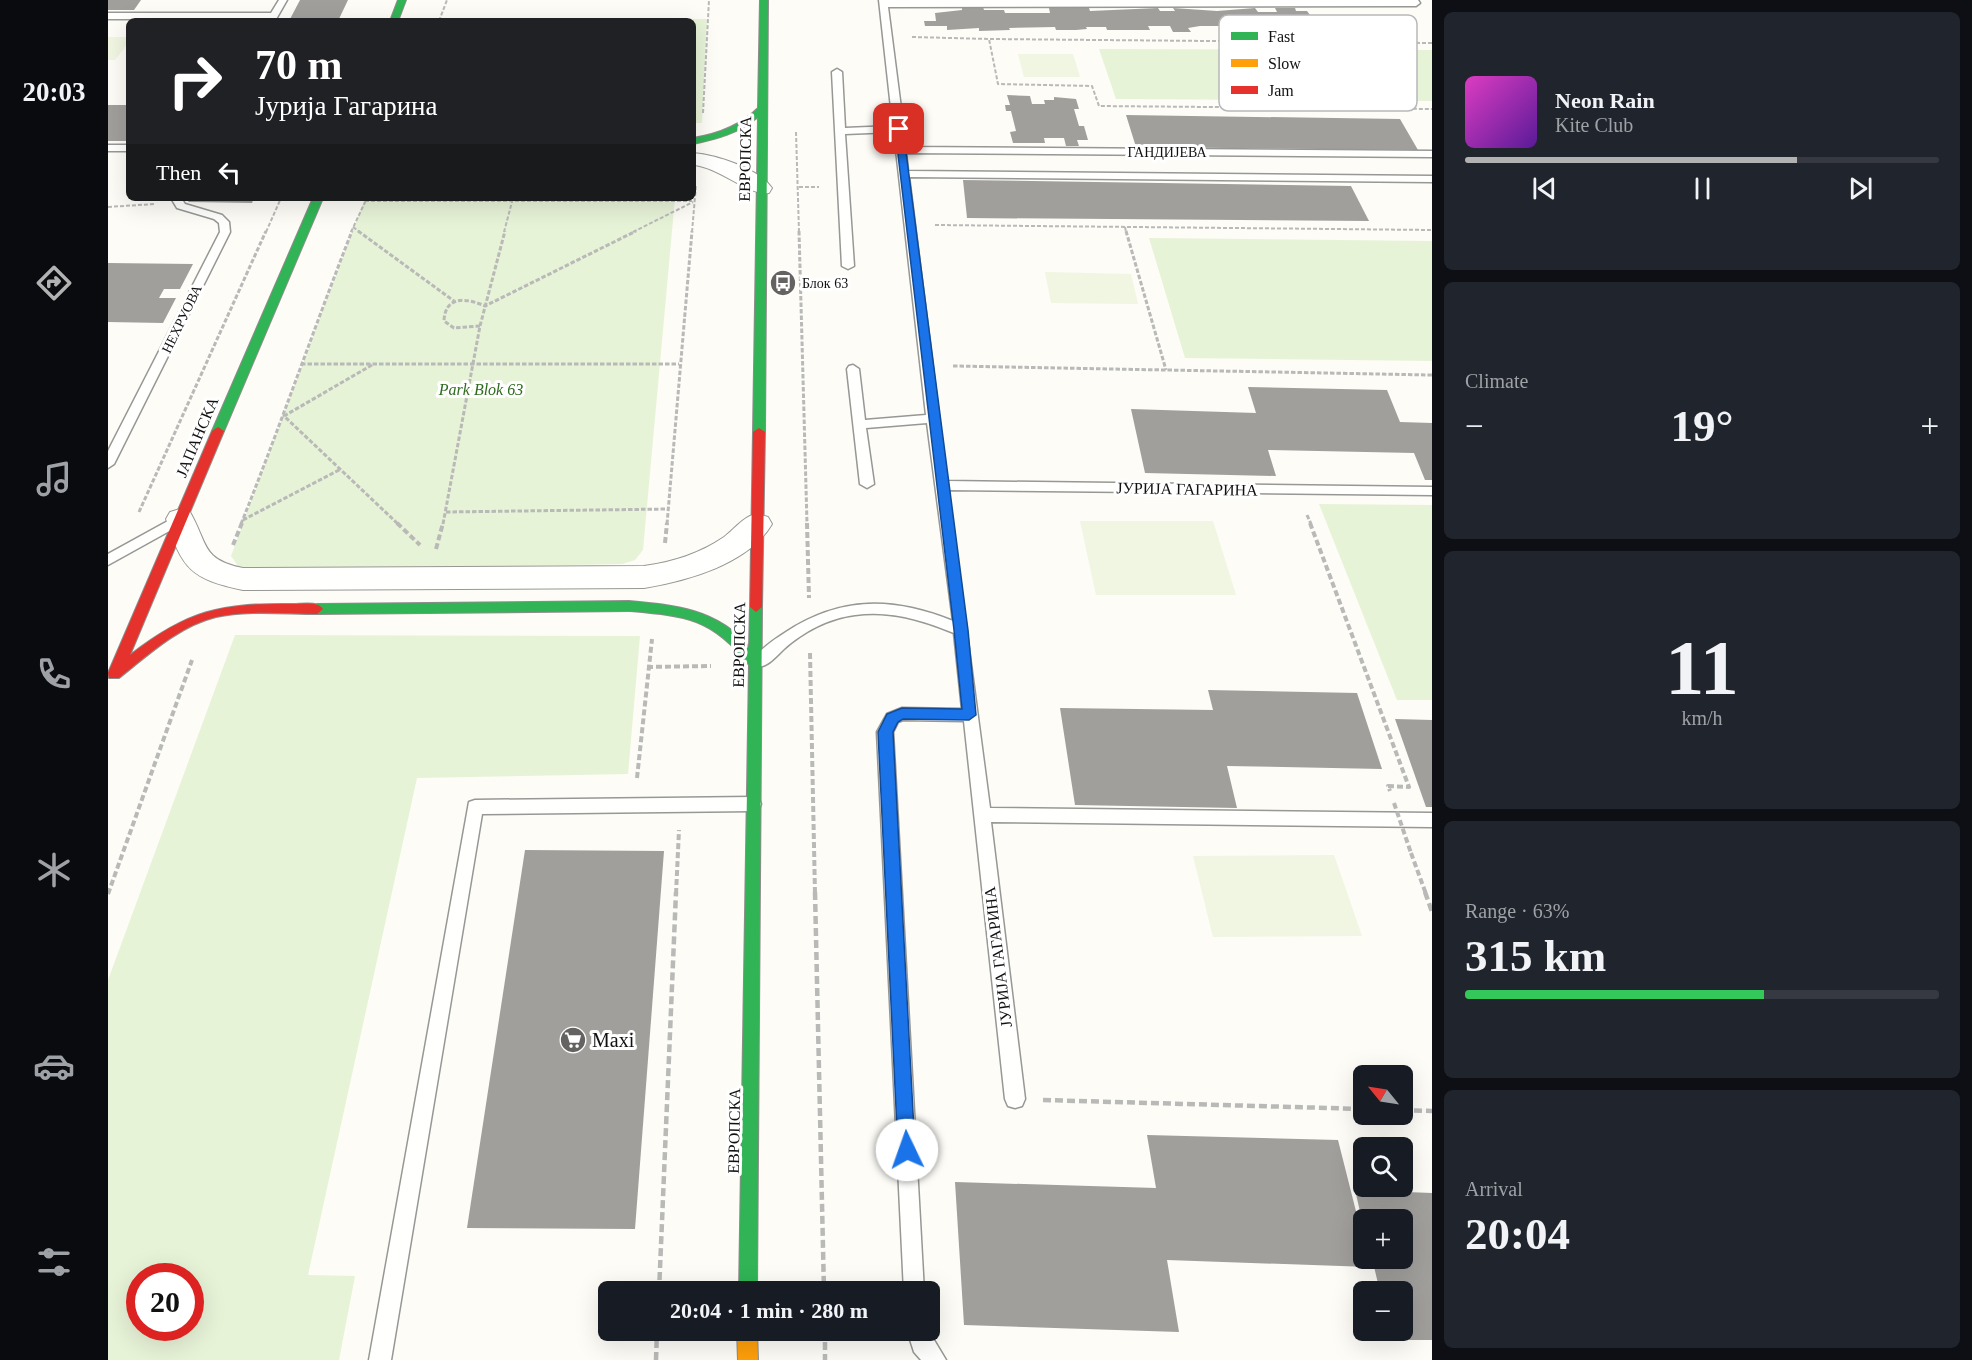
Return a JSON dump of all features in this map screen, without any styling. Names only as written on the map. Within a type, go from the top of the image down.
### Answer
[{"type":"street","points":[[394,18],[402,0]]},
{"type":"street","name":"ЕВРОПСКА","points":[[748,1281],[764,0]]},
{"type":"street","points":[[696,141],[737,131],[763,108]]},
{"type":"street","points":[[696,160],[716,165],[747,178],[761,188]]},
{"type":"street","name":"ЈАПАНСКА","points":[[108,690],[111,668],[180,519],[317,201]]},
{"type":"street","points":[[180,519],[191,552],[201,565],[222,575],[243,579],[644,577],[679,572],[714,557],[739,543],[758,524]]},
{"type":"street","points":[[111,668],[168,634],[210,613],[230,610],[617,606],[674,609],[702,617],[726,631],[756,665]]},
{"type":"street","points":[[747,1341],[748,1360]]},
{"type":"lane","points":[[274,18],[283,0]]},
{"type":"lane","points":[[910,225],[884,2],[1416,3],[1413,0]]},
{"type":"lane","points":[[108,16],[218,18]]},
{"type":"lane","points":[[837,72],[848,266]]},
{"type":"lane","points":[[841,131],[899,129]]},
{"type":"lane","points":[[108,148],[126,148]]},
{"type":"lane","name":"ГАНДИЈЕВА","points":[[901,150],[1432,154]]},
{"type":"lane","name":"ГАНДИЈЕВА","points":[[904,174],[1432,179]]},
{"type":"lane","name":"НЕХРУОВА","points":[[108,464],[225,232],[224,222],[218,217],[181,206],[178,201]]},
{"type":"lane","name":"ЈУРИЈА ГАГАРИНА","points":[[910,225],[961,630],[1015,1099]]},
{"type":"lane","points":[[853,369],[867,484]]},
{"type":"lane","points":[[861,424],[934,419]]},
{"type":"lane","name":"ЈУРИЈА ГАГАРИНА","points":[[941,484],[1432,491]]},
{"type":"lane","points":[[113,558],[180,519]]},
{"type":"lane","points":[[756,665],[794,631],[834,614],[849,611],[897,609],[932,617],[961,630]]},
{"type":"lane","points":[[913,1281],[885,732],[892,718],[902,714],[969,715]]},
{"type":"lane","points":[[380,1360],[475,807],[753,804]]},
{"type":"lane","points":[[981,815],[1432,820]]},
{"type":"lane","points":[[921,1341],[934,1360]]},
{"type":"path","points":[[440,18],[447,0]]},
{"type":"path","points":[[702,123],[709,0]]},
{"type":"path","points":[[888,37],[1219,41]]},
{"type":"path","points":[[989,39],[998,84],[1092,86],[1099,106],[1219,107]]},
{"type":"path","points":[[1417,43],[1432,43]]},
{"type":"path","points":[[1417,109],[1432,109]]},
{"type":"path","points":[[108,207],[133,207],[162,201]]},
{"type":"path","points":[[113,558],[280,201]]},
{"type":"path","points":[[230,552],[285,416],[301,364],[353,227],[366,201]]},
{"type":"path","points":[[415,201],[512,203],[693,201]]},
{"type":"path","points":[[480,326],[454,328],[444,321],[443,313],[446,307],[454,301],[467,299],[485,306],[693,201]]},
{"type":"path","points":[[664,549],[693,201]]},
{"type":"path","points":[[434,558],[446,512],[480,326],[512,203]]},
{"type":"path","points":[[910,225],[1432,230]]},
{"type":"path","points":[[353,227],[454,301]]},
{"type":"path","points":[[1125,227],[1166,370]]},
{"type":"path","points":[[301,364],[679,364]]},
{"type":"path","points":[[285,416],[372,365]]},
{"type":"path","points":[[927,366],[1432,375]]},
{"type":"path","points":[[285,416],[425,550]]},
{"type":"path","points":[[241,520],[341,469]]},
{"type":"path","points":[[1298,490],[1409,787],[1388,786],[1432,912]]},
{"type":"path","points":[[446,512],[668,509]]},
{"type":"path","points":[[647,667],[718,666]]},
{"type":"path","points":[[1015,1099],[1353,1109]]},
{"type":"path","points":[[1413,1110],[1432,1111]]},
{"type":"path","points":[[656,1360],[657,1341]]},
{"type":"path","points":[[825,1341],[825,1360]]},
{"type":"green space","points":[[696,19],[707,19],[702,123],[696,123]]},
{"type":"green space","points":[[108,37],[126,37],[126,46],[115,60],[108,60]]},
{"type":"green space","points":[[1099,49],[1219,49],[1219,100],[1116,99]]},
{"type":"green space","points":[[1417,50],[1432,50],[1432,101],[1417,101]]},
{"type":"green space","points":[[1018,54],[1073,54],[1080,77],[1024,77]]},
{"type":"green space","name":"Park Blok 63","points":[[364,201],[675,201],[643,550],[635,560],[622,564],[259,571],[238,566],[231,556]]},
{"type":"green space","points":[[1149,238],[1432,241],[1432,361],[1185,358]]},
{"type":"green space","points":[[1045,272],[1131,274],[1138,304],[1051,303]]},
{"type":"green space","points":[[1319,504],[1432,505],[1432,700],[1397,700]]},
{"type":"green space","points":[[1080,521],[1213,521],[1236,595],[1096,595]]},
{"type":"green space","points":[[235,635],[640,636],[628,774],[417,778],[308,1275],[355,1276],[339,1360],[108,1360],[108,980]]},
{"type":"green space","points":[[1334,855],[1362,936],[1213,937],[1193,856]]},
{"type":"building","points":[[108,0],[141,0],[134,10],[108,10]]},
{"type":"building","points":[[300,0],[348,0],[339,18],[291,18]]},
{"type":"building","points":[[962,7],[983,7],[984,10],[1004,10],[1005,13],[1050,13],[1049,8],[1089,8],[1090,11],[1158,8],[1160,11],[1175,11],[1173,8],[1217,11],[1255,8],[1258,12],[1277,12],[1275,8],[1295,8],[1296,11],[1307,11],[1310,15],[1219,15],[1219,26],[1188,28],[1191,32],[1173,32],[1170,26],[1148,26],[1150,30],[1107,30],[1106,27],[1086,27],[1087,29],[1056,30],[1055,27],[979,31],[979,28],[947,30],[947,26],[925,26],[924,21],[936,21],[935,13],[962,10]]},
{"type":"building","points":[[1007,95],[1030,96],[1032,104],[1045,104],[1044,100],[1054,100],[1054,97],[1076,99],[1079,109],[1074,109],[1079,126],[1084,126],[1088,140],[1077,140],[1079,146],[1066,146],[1064,138],[1044,138],[1045,143],[1013,143],[1010,132],[1016,131],[1011,111],[1006,111],[1005,105],[1010,105]]},
{"type":"building","points":[[108,105],[126,105],[126,141],[108,141]]},
{"type":"building","points":[[1126,115],[1400,119],[1418,150],[1136,147]]},
{"type":"building","points":[[963,180],[1351,186],[1369,221],[967,218]]},
{"type":"building","points":[[189,201],[253,201],[252,203]]},
{"type":"building","points":[[108,263],[193,264],[180,289],[164,289],[159,298],[176,298],[163,323],[108,322]]},
{"type":"building","points":[[1248,387],[1387,390],[1400,422],[1432,423],[1432,480],[1425,480],[1414,453],[1268,450],[1276,476],[1145,473],[1131,409],[1256,413]]},
{"type":"building","points":[[1208,690],[1357,693],[1382,769],[1227,766],[1237,808],[1075,805],[1060,708],[1213,710]]},
{"type":"building","points":[[1395,719],[1432,720],[1432,807],[1426,807]]},
{"type":"building","name":"Maxi","points":[[525,850],[664,851],[635,1229],[467,1228]]},
{"type":"building","points":[[1147,1135],[1338,1140],[1355,1209],[1353,1209],[1353,1266],[1167,1260],[1179,1332],[964,1325],[955,1182],[1156,1188]]},
{"type":"building","points":[[1413,1192],[1432,1193],[1432,1340],[1413,1340],[1413,1281],[1377,1281],[1375,1269],[1413,1269],[1413,1209],[1359,1209],[1357,1197],[1413,1197]]},
{"type":"traffic: fast","points":[[395,18],[402,0]]},
{"type":"traffic: fast","points":[[759,432],[764,0]]},
{"type":"traffic: fast","points":[[696,140],[713,137],[740,126],[763,108]]},
{"type":"traffic: fast","points":[[218,431],[317,201]]},
{"type":"traffic: fast","points":[[317,609],[629,606],[668,610],[694,615],[717,625],[736,640],[756,665]]},
{"type":"traffic: fast","points":[[748,1281],[756,607]]},
{"type":"traffic: slow","points":[[747,1341],[748,1360]]},
{"type":"traffic: jam","points":[[116,671],[218,431]]},
{"type":"traffic: jam","points":[[756,607],[759,432]]},
{"type":"traffic: jam","points":[[114,674],[168,634],[198,618],[213,613],[251,609],[317,609]]},
{"type":"place","name":"Блок 63","points":[[783,283]]},
{"type":"place","name":"Maxi","points":[[573,1040]]},
{"type":"route","points":[[899,129],[941,484],[961,630],[969,715],[902,714],[892,718],[885,732],[907,1150]]}]
